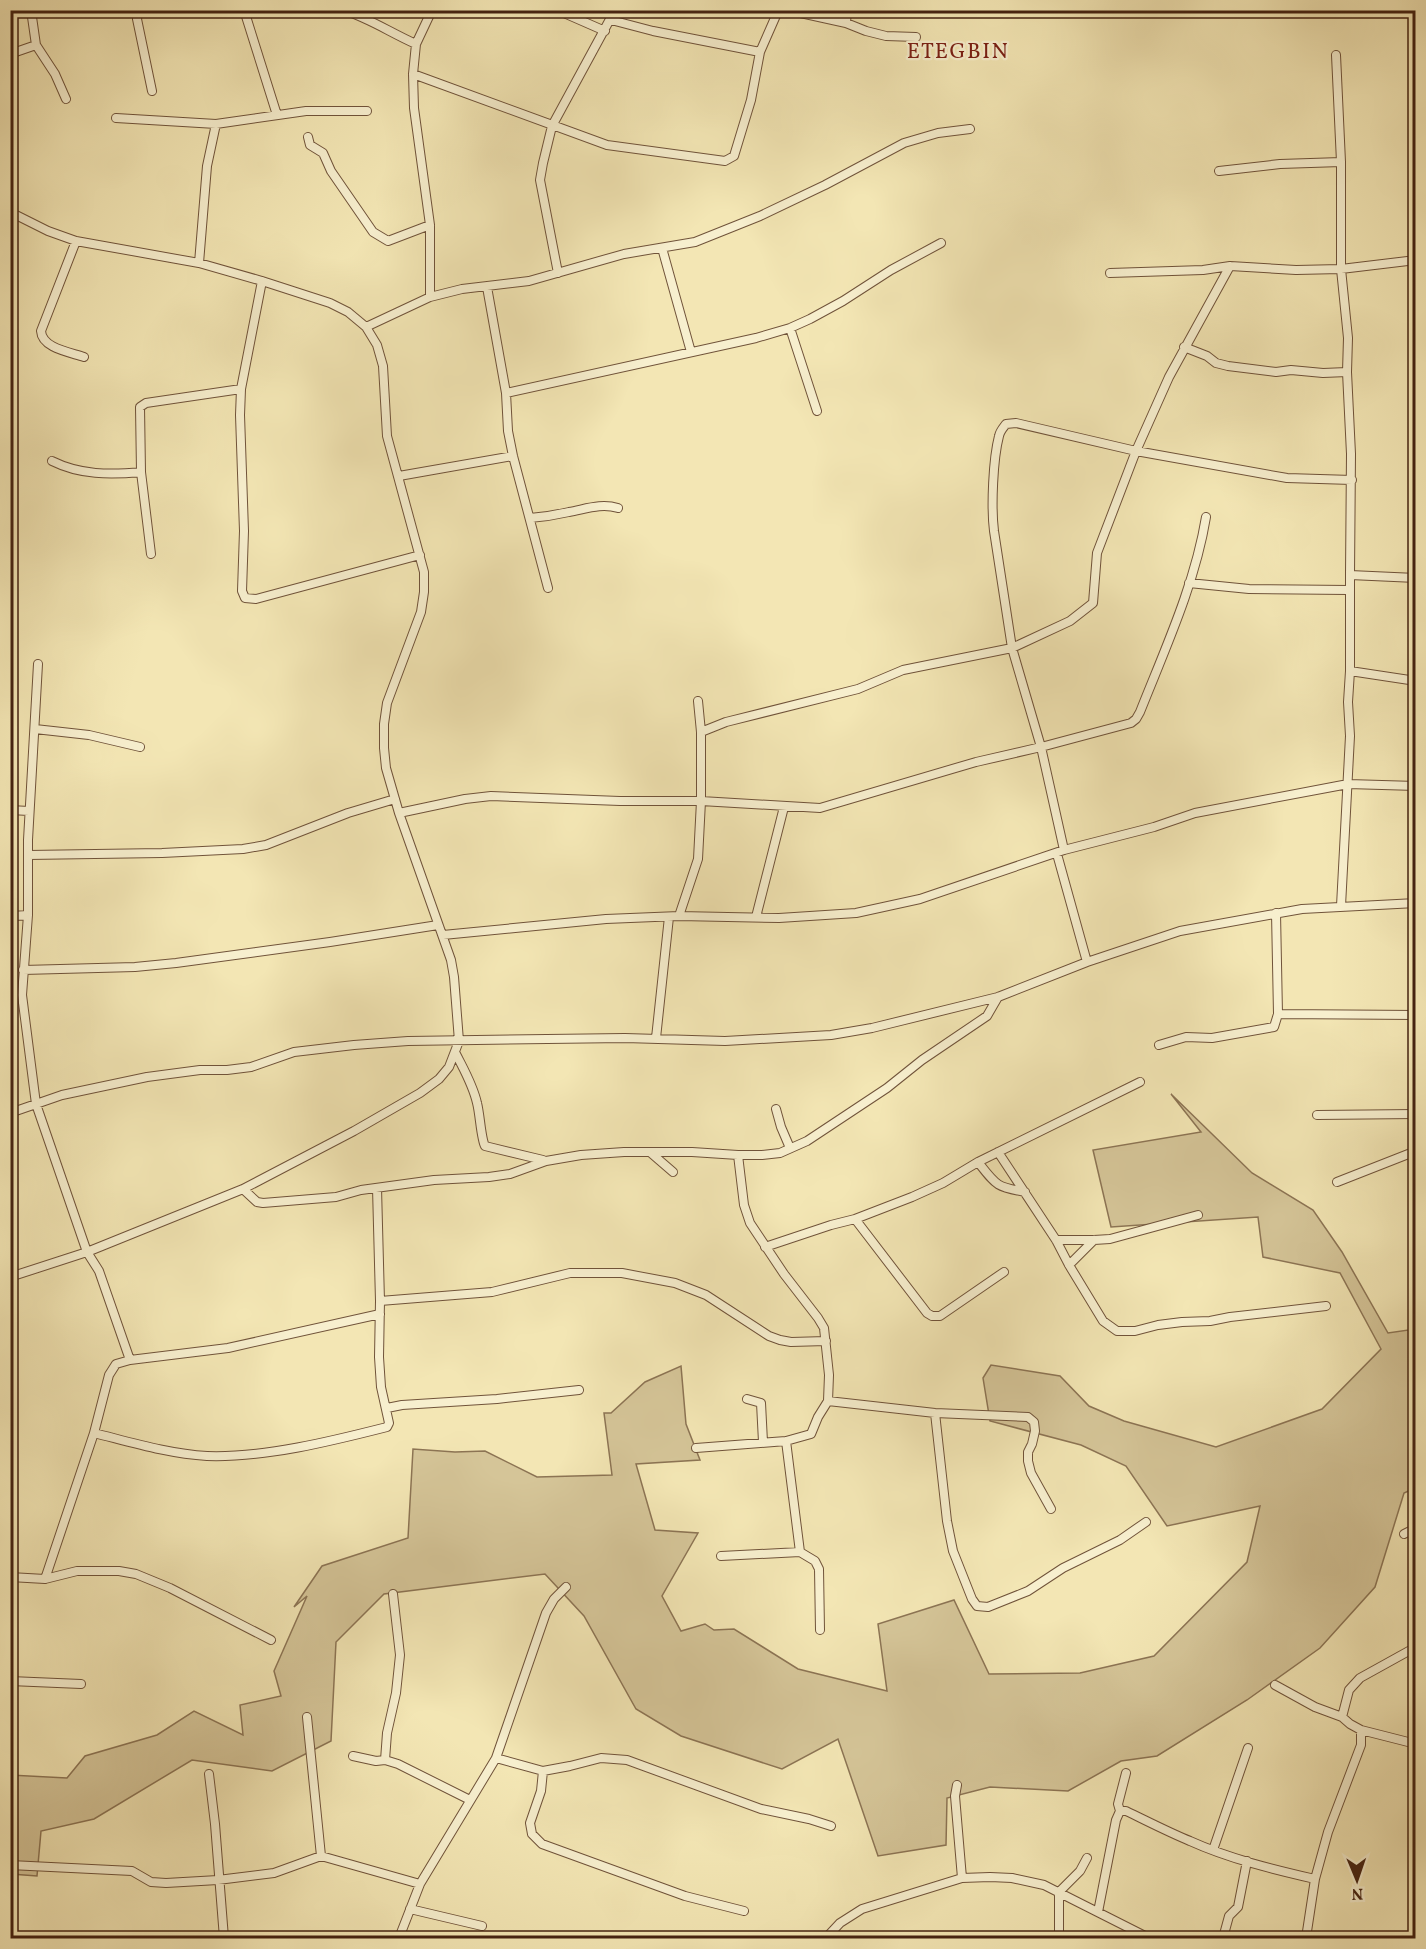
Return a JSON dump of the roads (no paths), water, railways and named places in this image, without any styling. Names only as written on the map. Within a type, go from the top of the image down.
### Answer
[{"type":"street","points":[[31,10],[36,45],[55,74],[66,99]]},
{"type":"street","points":[[139,10],[137,19],[152,91]]},
{"type":"street","points":[[244,10],[277,116]]},
{"type":"street","points":[[343,10],[361,15],[388,32],[416,44]]},
{"type":"street","points":[[430,297],[430,225],[414,108],[413,74],[416,44],[432,10]]},
{"type":"street","points":[[557,10],[605,31]]},
{"type":"street","points":[[558,273],[540,180],[552,126],[615,10]]},
{"type":"street","points":[[413,74],[607,145],[725,161],[734,156],[752,100],[760,52],[778,11],[787,10],[846,23],[886,36],[916,37]]},
{"type":"street","points":[[846,23],[847,10]]},
{"type":"street","points":[[611,20],[653,31],[760,52]]},
{"type":"street","points":[[10,54],[36,45]]},
{"type":"street","points":[[1336,56],[1341,162],[1341,269],[1348,338],[1347,372],[1352,480],[1348,702],[1350,736],[1341,906]]},
{"type":"street","points":[[116,118],[216,124],[306,111],[367,111]]},
{"type":"street","points":[[199,263],[207,166],[216,124]]},
{"type":"street","points":[[366,327],[430,297],[462,289],[529,281],[624,254],[695,242],[760,216],[825,185],[903,143],[938,133],[970,129]]},
{"type":"street","points":[[308,137],[310,144],[323,153],[331,171],[374,232],[380,237],[388,241],[430,225]]},
{"type":"street","points":[[1219,171],[1280,164],[1341,162]]},
{"type":"street","points":[[10,212],[48,231],[76,241],[199,263],[330,303],[348,312],[366,327],[377,345],[382,366],[387,436],[424,572],[421,612],[387,703],[384,724],[386,768],[399,813],[451,960],[459,1041],[456,1054],[439,1079],[420,1093],[354,1131],[243,1189],[87,1252],[10,1277]]},
{"type":"street","points":[[76,241],[41,331],[41,337],[45,343],[84,357]]},
{"type":"street","points":[[506,393],[756,338],[790,328],[843,301],[891,270],[941,243]]},
{"type":"street","points":[[662,248],[691,352]]},
{"type":"street","points":[[1110,273],[1203,270],[1230,266],[1296,270],[1341,269],[1416,260]]},
{"type":"street","points":[[700,732],[726,722],[858,689],[903,670],[1012,648],[1070,621],[1094,603],[1097,553],[1136,451],[1168,377],[1230,266]]},
{"type":"street","points":[[262,281],[241,389],[243,591],[245,598],[256,599],[420,555]]},
{"type":"street","points":[[487,287],[506,393],[508,431],[513,456],[548,588]]},
{"type":"street","points":[[790,328],[817,411]]},
{"type":"street","points":[[1184,347],[1207,356],[1216,363],[1228,366],[1276,372],[1292,370],[1323,373],[1347,372]]},
{"type":"street","points":[[151,554],[141,472],[140,406],[146,403],[241,389]]},
{"type":"street","points":[[1087,962],[1060,852],[1041,747],[1012,648],[993,520],[995,461],[999,433],[1006,424],[1016,423],[1136,451],[1287,477],[1352,480]]},
{"type":"street","points":[[399,476],[513,456]]},
{"type":"street","points":[[52,461],[65,468],[102,475],[141,472]]},
{"type":"street","points":[[530,518],[590,507],[609,505],[618,508]]},
{"type":"street","points":[[399,813],[491,796],[620,801],[701,801],[820,808],[975,762],[1131,723],[1144,702],[1189,583],[1206,517]]},
{"type":"street","points":[[1350,575],[1416,578]]},
{"type":"street","points":[[1189,583],[1249,589],[1349,590]]},
{"type":"street","points":[[38,664],[29,812],[28,915],[22,995],[36,1104],[87,1252],[99,1271],[130,1360]]},
{"type":"street","points":[[1350,671],[1416,681]]},
{"type":"street","points":[[679,916],[698,859],[701,801],[698,701]]},
{"type":"street","points":[[35,729],[89,735],[140,747]]},
{"type":"street","points":[[443,935],[606,919],[856,913],[920,899],[1060,852],[1196,813],[1348,784],[1416,786]]},
{"type":"street","points":[[28,855],[243,849],[266,845],[348,813],[395,799]]},
{"type":"street","points":[[756,917],[784,807]]},
{"type":"street","points":[[10,810],[29,812]]},
{"type":"street","points":[[10,1113],[62,1095],[147,1077],[200,1070],[251,1067],[294,1052],[408,1041],[657,1038],[725,1041],[831,1035],[872,1028],[998,997],[1087,962],[1180,931],[1302,909],[1416,903]]},
{"type":"street","points":[[1159,1046],[1186,1037],[1212,1038],[1274,1027],[1278,1014],[1276,913]]},
{"type":"street","points":[[10,916],[28,915]]},
{"type":"street","points":[[657,1038],[669,917]]},
{"type":"street","points":[[23,970],[135,967],[176,963],[438,925]]},
{"type":"street","points":[[10,997],[22,995]]},
{"type":"street","points":[[243,1189],[252,1199],[263,1203],[336,1197],[361,1190],[434,1180],[510,1174],[546,1161],[592,1154],[692,1152],[762,1155],[780,1153],[807,1141],[887,1088],[922,1060],[987,1016],[998,997]]},
{"type":"street","points":[[1278,1014],[1416,1014]]},
{"type":"street","points":[[456,1054],[469,1079],[477,1102],[485,1146],[546,1161]]},
{"type":"street","points":[[765,1247],[855,1219],[912,1197],[1140,1082]]},
{"type":"street","points":[[776,1108],[783,1135],[790,1148]]},
{"type":"street","points":[[1317,1115],[1416,1114]]},
{"type":"street","points":[[1337,1182],[1416,1151]]},
{"type":"street","points":[[998,1152],[1056,1240],[1103,1321],[1117,1331],[1135,1331],[1158,1325],[1197,1323],[1326,1306]]},
{"type":"street","points":[[651,1153],[674,1172]]},
{"type":"street","points":[[696,1448],[786,1441],[811,1434],[828,1401],[824,1329],[765,1247],[750,1222],[744,1205],[738,1155]]},
{"type":"street","points":[[978,1162],[994,1182],[1004,1189],[1024,1192]]},
{"type":"street","points":[[94,1433],[205,1456],[243,1455],[346,1437],[387,1427],[389,1423],[387,1408],[380,1377],[377,1188]]},
{"type":"street","points":[[1056,1240],[1110,1239],[1198,1215]]},
{"type":"street","points":[[855,1219],[927,1313],[932,1316],[940,1316],[1004,1272]]},
{"type":"street","points":[[1069,1265],[1094,1240]]},
{"type":"street","points":[[380,1300],[492,1292],[570,1273],[622,1274],[675,1283],[706,1295],[769,1336],[780,1340],[826,1341]]},
{"type":"street","points":[[45,1579],[94,1433],[109,1375],[116,1364],[130,1360],[228,1348],[380,1314]]},
{"type":"street","points":[[387,1408],[579,1390]]},
{"type":"street","points":[[747,1399],[761,1403],[763,1442]]},
{"type":"street","points":[[828,1401],[935,1413],[1028,1417],[1034,1422],[1035,1431],[1028,1452],[1031,1473],[1052,1509]]},
{"type":"street","points":[[935,1413],[947,1521],[953,1551],[977,1606],[988,1607],[1028,1591],[1063,1568],[1120,1540],[1146,1522]]},
{"type":"street","points":[[786,1441],[800,1552]]},
{"type":"street","points":[[1404,1534],[1416,1528]]},
{"type":"street","points":[[721,1556],[800,1552],[815,1561],[819,1569],[820,1630]]},
{"type":"street","points":[[10,1577],[45,1579],[77,1571],[119,1571],[136,1574],[170,1587],[271,1640]]},
{"type":"street","points":[[399,1938],[420,1884],[496,1758],[546,1613],[554,1599],[566,1587]]},
{"type":"street","points":[[386,1760],[387,1733],[396,1693],[400,1655],[393,1594]]},
{"type":"street","points":[[1342,1717],[1349,1690],[1360,1678],[1416,1647]]},
{"type":"street","points":[[10,1681],[81,1684]]},
{"type":"street","points":[[1275,1685],[1315,1707],[1342,1717],[1361,1730],[1416,1744]]},
{"type":"street","points":[[307,1717],[321,1856]]},
{"type":"street","points":[[1306,1938],[1315,1879],[1328,1833],[1361,1745],[1361,1730]]},
{"type":"street","points":[[1213,1850],[1245,1764],[1248,1748]]},
{"type":"street","points":[[353,1756],[376,1761],[386,1760],[470,1800]]},
{"type":"street","points":[[496,1758],[543,1771],[601,1758],[627,1760],[761,1809],[831,1826]]},
{"type":"street","points":[[543,1771],[541,1791],[530,1822],[532,1834],[542,1844],[685,1896],[744,1911]]},
{"type":"street","points":[[1098,1912],[1126,1773]]},
{"type":"street","points":[[209,1774],[224,1938]]},
{"type":"street","points":[[957,1785],[955,1796],[962,1878]]},
{"type":"street","points":[[1120,1811],[1126,1811],[1213,1850],[1315,1879]]},
{"type":"street","points":[[10,1865],[132,1871],[151,1882],[166,1883],[218,1880],[274,1873],[321,1856],[420,1884]]},
{"type":"street","points":[[1059,1938],[1059,1892],[1080,1871],[1087,1858]]},
{"type":"street","points":[[1222,1938],[1229,1916],[1238,1907],[1247,1861]]},
{"type":"street","points":[[826,1938],[840,1923],[862,1909],[962,1878],[1012,1878],[1044,1885],[1149,1938]]},
{"type":"street","points":[[410,1909],[482,1926]]},
{"type":"district","name":"ETEGBIN","points":[[958,50]]}]
